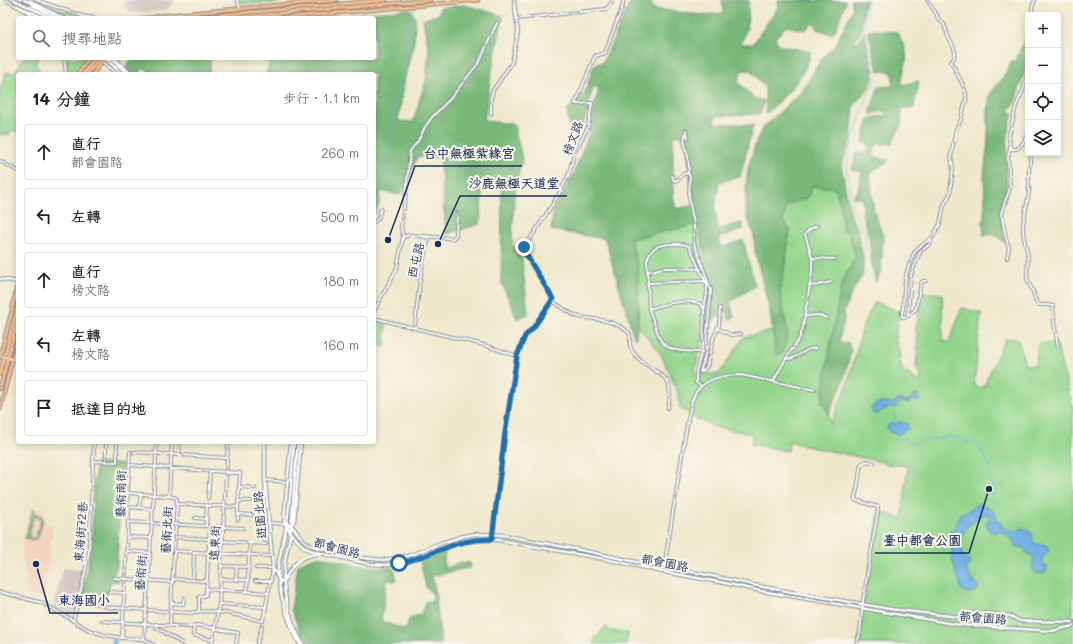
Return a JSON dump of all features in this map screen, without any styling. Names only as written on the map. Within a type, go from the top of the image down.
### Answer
[{"type":"main road","points":[[200,16],[241,10],[337,0]]},
{"type":"main road","points":[[157,16],[386,0]]},
{"type":"main road","points":[[263,16],[430,0]]},
{"type":"main road","points":[[304,16],[478,0]]},
{"type":"main road","points":[[79,72],[88,60]]},
{"type":"main road","points":[[84,72],[94,60]]},
{"type":"main road","points":[[89,72],[101,60]]},
{"type":"main road","points":[[94,72],[101,60]]},
{"type":"main road","points":[[0,374],[16,292]]},
{"type":"main road","points":[[0,389],[3,357],[16,311]]},
{"type":"main road","points":[[3,357],[16,323]]},
{"type":"main road","points":[[0,409],[16,347]]},
{"type":"street","points":[[6,0],[40,16]]},
{"type":"street","points":[[14,0],[48,16]]},
{"type":"street","points":[[24,0],[44,8]]},
{"type":"street","points":[[24,0],[54,16]]},
{"type":"street","points":[[30,0],[59,16]]},
{"type":"street","points":[[36,0],[82,16]]},
{"type":"street","points":[[237,0],[242,16]]},
{"type":"street","points":[[492,114],[491,98],[493,90],[512,62],[518,33],[514,0]]},
{"type":"street","points":[[516,19],[602,10],[606,9],[612,0]]},
{"type":"street","name":"榜文路","points":[[553,299],[524,251],[524,247],[559,194],[569,174],[574,154],[588,127],[592,103],[575,104],[595,56],[605,53],[623,5],[623,0]]},
{"type":"street","points":[[926,282],[923,281],[921,283],[916,308],[908,316],[902,317],[906,275],[914,253],[930,239],[936,231],[940,224],[944,205],[950,194],[954,168],[951,156],[956,130],[960,122],[966,100],[964,88],[951,62],[954,58],[955,52],[944,24],[938,19],[937,14],[927,0]]},
{"type":"street","points":[[1032,12],[1032,6],[1035,0]]},
{"type":"street","points":[[18,6],[33,16]]},
{"type":"street","points":[[376,307],[397,268],[403,237],[401,226],[410,151],[434,116],[450,99],[480,61],[497,23]]},
{"type":"street","points":[[64,60],[66,72]]},
{"type":"street","points":[[103,60],[114,72]]},
{"type":"street","points":[[103,60],[119,72]]},
{"type":"street","points":[[112,60],[125,72]]},
{"type":"street","points":[[116,60],[129,72]]},
{"type":"street","points":[[1007,258],[1009,248],[1001,213],[1010,188],[1008,157],[1010,148],[1008,136],[1016,106],[1025,83]]},
{"type":"street","points":[[688,138],[686,130],[684,142],[689,167],[688,173],[690,177],[690,203],[694,224],[694,243],[711,290],[705,356],[700,372],[707,366],[713,339],[719,325],[720,308]]},
{"type":"street","points":[[1010,148],[1014,150],[1017,149],[1025,138]]},
{"type":"street","points":[[1031,156],[1029,170],[1030,193],[1023,224],[1023,233],[1028,256],[1027,278],[1037,304],[1053,306],[1058,347]]},
{"type":"street","points":[[0,161],[16,170]]},
{"type":"street","points":[[672,176],[674,181],[677,181],[683,174],[688,173]]},
{"type":"street","points":[[376,220],[378,219],[381,209]]},
{"type":"street","name":"西屯路","points":[[422,236],[452,239],[456,235],[457,213]]},
{"type":"street","points":[[773,382],[799,339],[803,327],[812,272],[812,258],[805,234],[808,230],[817,226]]},
{"type":"street","points":[[403,237],[409,235],[422,236]]},
{"type":"street","name":"西屯路","points":[[414,327],[420,277],[429,238],[422,236]]},
{"type":"street","points":[[908,316],[911,275],[920,252],[930,244],[930,239]]},
{"type":"street","points":[[701,386],[696,383],[696,372],[702,352],[704,309],[707,293],[706,281],[689,246],[681,244],[666,244],[654,248],[650,252],[647,260],[647,283],[649,309],[660,339],[662,343],[673,349],[702,352]]},
{"type":"street","points":[[812,258],[835,260]]},
{"type":"street","points":[[647,272],[663,268],[700,269]]},
{"type":"street","points":[[0,279],[16,282]]},
{"type":"street","points":[[647,283],[706,281]]},
{"type":"street","points":[[809,286],[831,282]]},
{"type":"street","points":[[492,539],[517,356],[525,336],[533,328],[553,299],[555,303],[577,317],[596,319],[611,323],[630,333],[631,349],[636,356],[640,361],[661,374],[666,379],[670,388],[668,408]]},
{"type":"street","points":[[649,309],[677,302],[690,302],[700,304],[704,309]]},
{"type":"street","points":[[805,316],[819,315],[827,318]]},
{"type":"street","points":[[376,318],[484,345],[517,356]]},
{"type":"street","points":[[718,329],[732,336],[741,334]]},
{"type":"street","points":[[785,360],[794,358],[808,349],[816,348]]},
{"type":"street","points":[[3,357],[16,359]]},
{"type":"street","points":[[663,572],[688,418],[694,396],[701,386],[715,377],[741,375],[815,390]]},
{"type":"street","name":"東海街72巷","points":[[73,621],[89,551],[94,444]]},
{"type":"street","points":[[106,444],[106,461]]},
{"type":"street","points":[[117,444],[117,462]]},
{"type":"street","name":"藝術街","points":[[144,639],[157,444]]},
{"type":"street","name":"藝術北街","points":[[170,625],[177,504],[176,498],[169,496],[172,444]]},
{"type":"street","points":[[179,455],[180,444]]},
{"type":"street","name":"遠東街","points":[[212,644],[218,612],[221,579],[228,444]]},
{"type":"street","name":"遊園北路","points":[[265,444],[264,480],[268,523],[273,568],[279,580]]},
{"type":"street","points":[[287,524],[284,521],[291,444]]},
{"type":"street","points":[[294,444],[287,524],[279,564],[279,580],[291,624],[300,644]]},
{"type":"street","points":[[299,444],[291,525],[284,569],[284,582],[287,601],[294,625],[303,644]]},
{"type":"street","name":"藝術南街","points":[[122,638],[126,551],[129,522],[129,507],[127,507],[130,452]]},
{"type":"street","points":[[134,452],[227,458]]},
{"type":"street","points":[[94,460],[122,462]]},
{"type":"street","points":[[856,644],[860,634],[863,604],[878,507],[855,500],[855,496],[861,464],[867,461],[874,463]]},
{"type":"street","points":[[129,466],[240,472],[238,520]]},
{"type":"street","points":[[208,498],[210,471]]},
{"type":"street","points":[[264,480],[285,482]]},
{"type":"street","points":[[239,487],[255,488]]},
{"type":"street","points":[[128,493],[169,496]]},
{"type":"street","points":[[139,508],[140,494]]},
{"type":"street","points":[[239,501],[251,501]]},
{"type":"street","points":[[177,504],[238,507]]},
{"type":"street","points":[[206,527],[207,506]]},
{"type":"street","points":[[129,507],[153,509]]},
{"type":"street","points":[[238,514],[252,515]]},
{"type":"street","points":[[195,518],[207,519]]},
{"type":"street","points":[[129,522],[243,528]]},
{"type":"street","points":[[268,523],[291,525]]},
{"type":"street","name":"都會園路","points":[[287,524],[290,533],[305,548],[364,564],[386,565],[406,562],[459,543],[492,539],[610,560],[762,591],[941,615],[962,617],[974,613],[996,614],[1010,616],[1020,621],[1073,622]]},
{"type":"street","name":"都會園路","points":[[291,525],[307,544],[363,558],[384,560],[408,556],[457,538],[476,534],[492,534],[517,537],[763,587],[863,604],[889,612],[940,622],[960,625],[1052,631],[1073,626]]},
{"type":"street","points":[[198,611],[199,597],[206,595],[210,527]]},
{"type":"street","points":[[128,537],[151,538]]},
{"type":"street","points":[[175,537],[209,539]]},
{"type":"street","points":[[223,541],[266,544]]},
{"type":"street","points":[[247,592],[250,543]]},
{"type":"street","points":[[126,551],[150,553]]},
{"type":"street","points":[[174,551],[272,556],[274,561],[278,561],[281,554]]},
{"type":"street","points":[[193,580],[194,552]]},
{"type":"street","points":[[284,582],[290,570],[299,560],[313,554],[323,554]]},
{"type":"street","points":[[221,566],[248,568]]},
{"type":"street","points":[[236,580],[237,567]]},
{"type":"street","points":[[106,607],[191,613],[198,611],[218,612],[263,621],[273,568],[256,568]]},
{"type":"street","points":[[113,578],[148,581],[206,581]]},
{"type":"street","points":[[221,579],[247,580]]},
{"type":"street","points":[[255,580],[271,581]]},
{"type":"street","points":[[279,580],[284,582]]},
{"type":"street","points":[[206,589],[268,593]]},
{"type":"street","points":[[0,592],[43,603],[90,630],[105,635],[122,638],[144,639],[153,644]]},
{"type":"street","points":[[109,592],[124,593]]},
{"type":"street","points":[[171,603],[183,604],[184,598]]},
{"type":"street","points":[[219,604],[266,607]]},
{"type":"street","points":[[889,612],[890,608]]},
{"type":"street","points":[[991,627],[992,614]]},
{"type":"street","points":[[995,627],[996,614]]},
{"type":"street","points":[[940,622],[941,615]]},
{"type":"street","points":[[102,621],[190,627],[196,626],[215,629],[238,633],[236,644]]},
{"type":"street","points":[[156,624],[156,627],[183,644]]},
{"type":"street","points":[[196,626],[193,635],[213,640]]},
{"type":"street","points":[[258,644],[262,626]]},
{"type":"shaded area","points":[[126,0],[174,0],[166,11],[131,13],[123,5]]},
{"type":"shaded area","points":[[31,508],[45,511],[43,523],[53,526],[43,600],[26,595],[27,576],[22,553],[24,535]]},
{"type":"shaded area","points":[[63,568],[85,571],[72,619],[53,608]]},
{"type":"green space","points":[[239,0],[278,0],[277,3],[243,4]]},
{"type":"green space","points":[[649,0],[654,9],[701,15],[723,13],[722,0],[749,0],[747,28],[741,44],[753,44],[778,7],[778,0],[846,1],[835,31],[832,34],[817,29],[813,22],[805,30],[786,26],[775,38],[778,45],[811,52],[799,78],[786,94],[766,114],[765,87],[750,70],[742,70],[738,82],[754,98],[764,101],[760,114],[716,116],[713,123],[753,125],[740,177],[719,182],[715,209],[718,229],[742,223],[743,229],[719,238],[719,244],[723,247],[743,240],[755,286],[730,302],[734,317],[729,320],[725,302],[713,322],[711,290],[699,224],[630,239],[638,268],[638,326],[635,340],[605,239],[551,230],[554,208],[573,176],[589,133],[599,87],[593,87],[583,125],[576,134],[569,126],[567,110],[585,92],[594,65],[603,62],[631,1]],"holes":[[[684,135],[695,205],[676,209],[673,197],[673,136]]]},
{"type":"green space","points":[[851,0],[868,0],[863,6],[861,31],[854,42],[859,42],[864,32],[874,73],[869,88],[854,105],[851,140],[841,165],[851,218],[858,229],[863,259],[863,274],[851,294],[844,312],[844,321],[839,341],[845,343],[848,342],[851,351],[843,382],[829,414],[822,402],[829,353],[842,281],[856,258],[848,230],[843,231],[841,209],[836,188],[812,186],[807,198],[786,205],[783,221],[790,229],[780,292],[788,335],[782,353],[776,356],[770,312],[755,252],[754,235],[746,213],[746,187],[748,168],[756,142],[762,129],[802,91],[823,57],[835,46],[853,9]]},
{"type":"green space","points":[[45,5],[81,16],[64,16]]},
{"type":"green space","points":[[465,5],[503,16],[491,75],[484,121],[514,124],[522,159],[514,196],[512,244],[522,260],[528,314],[517,319],[501,281],[502,184],[483,183],[480,224],[446,234],[440,158],[418,156],[400,195],[381,191],[376,210],[376,72],[267,72],[270,62],[264,60],[376,60],[376,16],[343,16],[410,9],[415,17],[414,42],[406,72],[398,121],[413,122],[426,80],[429,51],[423,19],[438,15],[440,8]]},
{"type":"green space","points":[[868,31],[897,32],[904,45],[906,53],[902,85],[919,81],[914,108],[902,108],[901,125],[892,143],[876,145],[873,156],[889,161],[877,168],[870,175],[874,211],[883,236],[881,271],[876,282],[872,267],[869,236],[862,213],[862,199],[853,197],[858,190],[862,172],[852,170],[856,154],[866,153],[870,146],[863,142],[868,121],[871,118],[889,115],[883,111],[870,114],[878,87],[893,86],[892,72],[878,71]]},
{"type":"green space","points":[[1025,40],[1025,70],[1014,105],[1008,110],[1013,113],[1008,132],[1006,170],[1007,190],[1001,216],[1005,243],[995,234],[984,236],[984,177],[988,140],[988,108],[990,94],[1003,78],[1011,62],[1015,61]]},
{"type":"green space","points":[[23,60],[36,60],[38,68],[41,72],[16,72],[16,131],[11,130],[9,135],[5,133],[3,136],[0,134],[0,89],[6,72],[14,73]]},
{"type":"green space","points":[[67,60],[85,60],[76,72],[68,72]]},
{"type":"green space","points":[[132,60],[211,60],[209,72],[150,72],[141,68],[140,72],[125,72],[128,63]]},
{"type":"green space","points":[[812,186],[836,188],[841,209],[843,231],[848,229],[856,258],[842,281],[822,402],[829,414],[830,425],[847,386],[864,323],[875,302],[898,311],[895,337],[902,370],[921,383],[921,377],[916,368],[918,347],[916,328],[923,292],[942,294],[943,341],[949,342],[962,308],[981,313],[974,386],[983,388],[1005,339],[1018,339],[1025,365],[1036,365],[1038,344],[1056,343],[1073,408],[1073,644],[857,644],[860,634],[879,511],[902,519],[908,466],[888,464],[805,446],[789,441],[788,451],[751,444],[753,434],[715,427],[695,418],[680,408],[678,393],[661,354],[638,326],[638,268],[630,239],[699,224],[711,290],[713,322],[703,337],[694,374],[719,374],[744,337],[773,331],[776,356],[788,335],[780,292],[790,229],[783,221],[786,205],[807,198]]},
{"type":"green space","points":[[376,320],[386,323],[385,347],[376,345]]},
{"type":"green space","points":[[96,463],[122,464],[117,567],[113,576],[120,578],[119,582],[111,581],[104,606],[81,602],[92,538]]},
{"type":"green space","points":[[33,510],[35,511],[35,515],[39,514],[43,520],[36,539],[32,540],[27,537],[27,539],[25,538]],"holes":[[[35,516],[39,517],[41,520],[36,537],[32,539],[29,534],[33,518]]]},
{"type":"green space","points":[[445,550],[444,569],[461,562],[470,563],[471,567],[432,576],[441,644],[307,644],[300,632],[291,609],[298,565],[310,559],[324,557],[367,566],[394,567],[397,581],[387,580],[381,621],[406,630],[409,619],[421,614],[426,601],[432,602],[433,595],[426,587],[420,560]]},
{"type":"green space","points":[[606,626],[611,631],[628,633],[626,644],[595,644],[594,640]]},
{"type":"water","points":[[915,395],[920,397],[920,401],[918,402],[914,400],[907,403],[899,403],[896,408],[882,410],[878,414],[873,413],[871,408],[878,403],[893,403],[901,398],[901,402],[907,400],[906,401],[909,402],[909,399]]},
{"type":"water","points":[[900,421],[901,423],[908,425],[908,429],[899,434],[888,431],[887,428],[889,424],[896,424]]},
{"type":"water","points":[[980,504],[995,513],[996,520],[1001,523],[1002,527],[1016,532],[1021,528],[1026,529],[1030,531],[1034,543],[1046,545],[1049,551],[1044,555],[1042,562],[1048,569],[1044,574],[1036,573],[1032,568],[1034,557],[1021,547],[1015,546],[1014,541],[1001,531],[992,533],[987,528],[986,524],[990,519],[988,514],[980,516],[973,521],[964,531],[962,538],[962,556],[969,560],[971,564],[966,567],[967,571],[974,583],[977,584],[978,589],[977,591],[966,593],[960,588],[960,581],[955,573],[955,567],[952,559],[952,548],[946,543],[947,535],[954,528],[960,514],[969,511],[976,505]]},
{"type":"waterway","points":[[865,250],[866,235],[853,211],[847,172],[848,157],[853,139],[866,100],[875,79],[869,65],[865,44],[864,10],[868,0]]},
{"type":"waterway","points":[[388,184],[390,179],[385,158],[394,147],[391,138],[393,112],[408,52],[407,26],[414,9]]},
{"type":"waterway","points":[[33,60],[34,67],[37,72]]},
{"type":"waterway","points":[[895,408],[894,415],[896,425]]},
{"type":"waterway","points":[[895,432],[898,440],[904,439],[912,443],[917,443],[922,440],[952,436],[967,442],[975,443],[989,463],[990,478],[995,490],[993,499],[995,506],[992,510]]},
{"type":"waterway","points":[[398,644],[405,641]]},
{"type":"place","name":"台中無極紫緣宮","points":[[388,240]]},
{"type":"place","name":"沙鹿無極天道堂","points":[[438,244]]},
{"type":"place","name":"臺中都會公園","points":[[989,489]]},
{"type":"place","name":"東海國小","points":[[36,564]]},
{"type":"route","points":[[399,563],[406,562],[459,543],[492,539],[505,433],[517,356],[525,336],[533,328],[553,299],[524,251],[524,247]]}]
